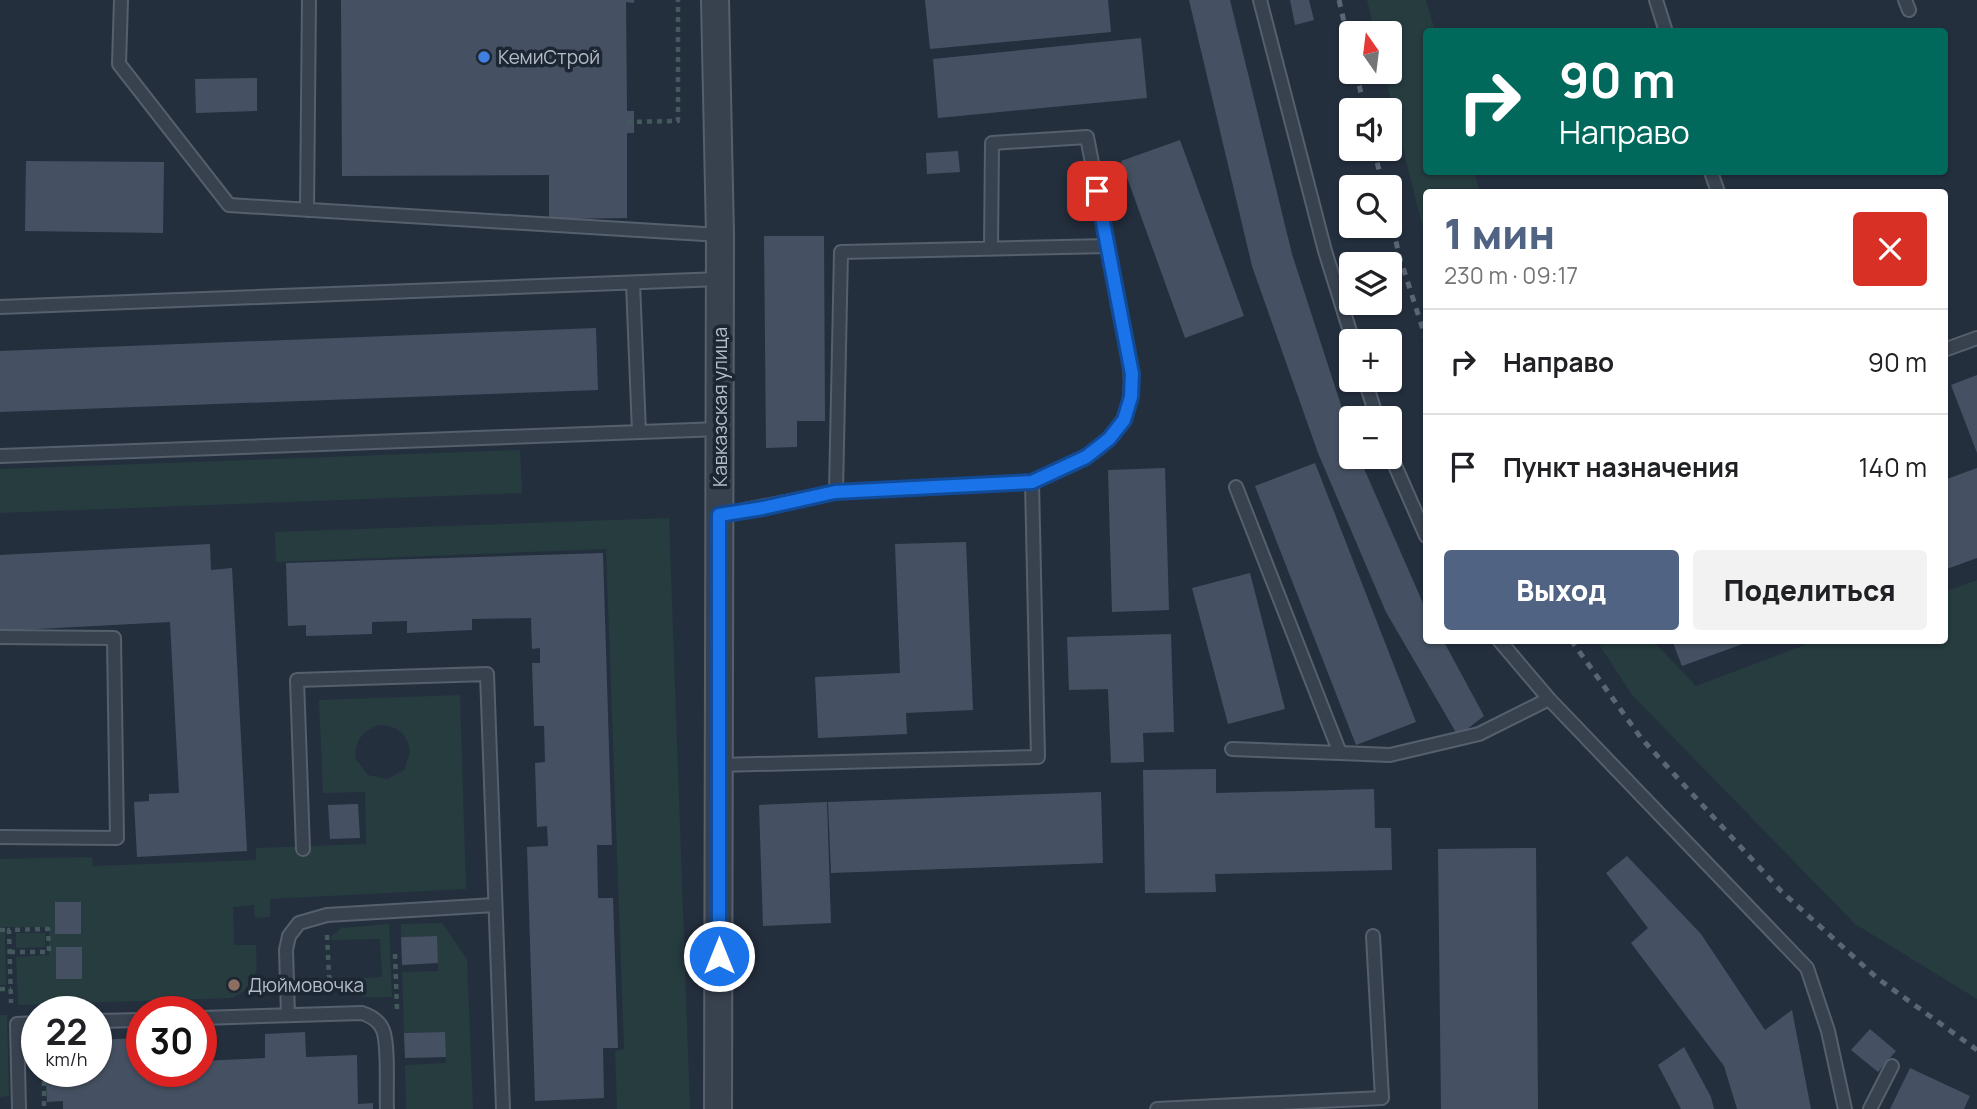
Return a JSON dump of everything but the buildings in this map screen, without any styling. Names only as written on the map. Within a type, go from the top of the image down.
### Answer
[{"type":"street","name":"Кавказская улица","points":[[715,0],[720,235],[718,1109]]},
{"type":"lane","points":[[121,0],[119,64],[229,205],[720,235]]},
{"type":"lane","points":[[307,210],[309,0]]},
{"type":"lane","points":[[1260,0],[1325,251],[1349,329]]},
{"type":"lane","points":[[1656,0],[1665,28]]},
{"type":"lane","points":[[719,515],[835,492],[1032,482],[1086,457],[1109,439],[1124,420],[1131,397],[1132,374],[1087,137],[992,143],[991,249]]},
{"type":"lane","points":[[835,492],[841,252],[1108,246]]},
{"type":"lane","points":[[0,306],[720,279]]},
{"type":"lane","points":[[633,283],[639,432]]},
{"type":"lane","points":[[1948,349],[1977,338]]},
{"type":"lane","points":[[0,456],[720,429]]},
{"type":"lane","points":[[1397,469],[1423,530]]},
{"type":"lane","points":[[719,765],[1038,757],[1032,482]]},
{"type":"lane","points":[[1236,487],[1340,752]]},
{"type":"lane","points":[[0,637],[114,638],[117,838],[0,837]]},
{"type":"lane","points":[[1502,644],[1549,699],[1807,968],[1828,1031],[1845,1109]]},
{"type":"lane","points":[[303,849],[298,680],[486,674],[503,1109]]},
{"type":"lane","points":[[1232,748],[1391,755],[1479,734],[1549,699]]},
{"type":"lane","points":[[288,1015],[286,950],[289,936],[299,923],[327,915],[495,905]]},
{"type":"lane","points":[[1157,1109],[1382,1104],[1373,936]]},
{"type":"lane","points":[[217,1017],[362,1013],[376,1020],[384,1034],[387,1109]]},
{"type":"lane","points":[[19,1109],[17,1024],[21,1024]]},
{"type":"lane","points":[[1870,1109],[1892,1066]]},
{"type":"path","points":[[626,122],[678,121],[678,0]]},
{"type":"path","points":[[327,915],[329,976],[334,989],[344,998]]},
{"type":"path","points":[[0,930],[48,929],[49,952],[10,952]]},
{"type":"path","points":[[9,930],[11,1010]]},
{"type":"path","points":[[0,989],[11,989]]},
{"type":"path","points":[[44,1087],[44,1109]]},
{"type":"green space","points":[[1367,0],[1426,0],[1434,28],[1423,28],[1423,175],[1475,175],[1479,189],[1423,189],[1423,229],[1402,144],[1402,98],[1390,98],[1387,84],[1402,84],[1402,21],[1372,21]]},
{"type":"green space","points":[[520,450],[522,493],[0,513],[0,469]]},
{"type":"green space","points":[[669,518],[690,1109],[617,1109],[615,1051],[624,1049],[606,549],[276,562],[275,532]]},
{"type":"green space","points":[[1977,580],[1977,999],[1855,924],[1632,695],[1599,644],[1656,644],[1696,686],[1807,644],[1948,644],[1948,591]]},
{"type":"green space","points":[[460,695],[466,889],[270,899],[270,917],[255,918],[254,905],[233,907],[234,945],[256,945],[257,963],[252,983],[231,998],[126,996],[126,1001],[112,1002],[112,996],[21,996],[21,1005],[18,1005],[16,957],[49,955],[49,927],[0,927],[0,859],[92,857],[93,866],[256,860],[256,848],[366,844],[365,792],[323,793],[319,700]],"holes":[[[379,725],[396,729],[404,736],[409,746],[410,752],[404,770],[387,779],[368,775],[356,759],[360,737]]]},
{"type":"green space","points":[[442,923],[467,959],[473,1109],[406,1109],[405,1065],[446,1063],[445,1032],[404,1033],[402,972],[438,971],[437,936],[401,937],[401,924]]},
{"type":"green space","points":[[389,924],[392,997],[367,997],[347,992],[333,980],[382,977],[380,939],[331,940],[331,937],[341,928]]},
{"type":"green space","points":[[0,933],[5,933],[6,985],[0,985]]},
{"type":"green space","points":[[16,933],[45,933],[45,947],[16,948]]},
{"type":"green space","points":[[0,1015],[7,1015],[9,1096],[0,1097]]},
{"type":"railway","points":[[1339,0],[1344,21]]},
{"type":"railway","points":[[1359,84],[1362,98]]},
{"type":"railway","points":[[1377,161],[1380,175]]},
{"type":"railway","points":[[1395,238],[1423,330]]},
{"type":"railway","points":[[1574,644],[1641,738],[1781,891],[1877,978],[1977,1050]]},
{"type":"place","name":"КемиСтрой","points":[[484,57]]},
{"type":"place","name":"Дюймовочка","points":[[234,985]]},
{"type":"route","points":[[719,956],[719,515],[835,492],[1032,482],[1086,457],[1109,439],[1124,420],[1131,397],[1132,374],[1097,191]]}]
